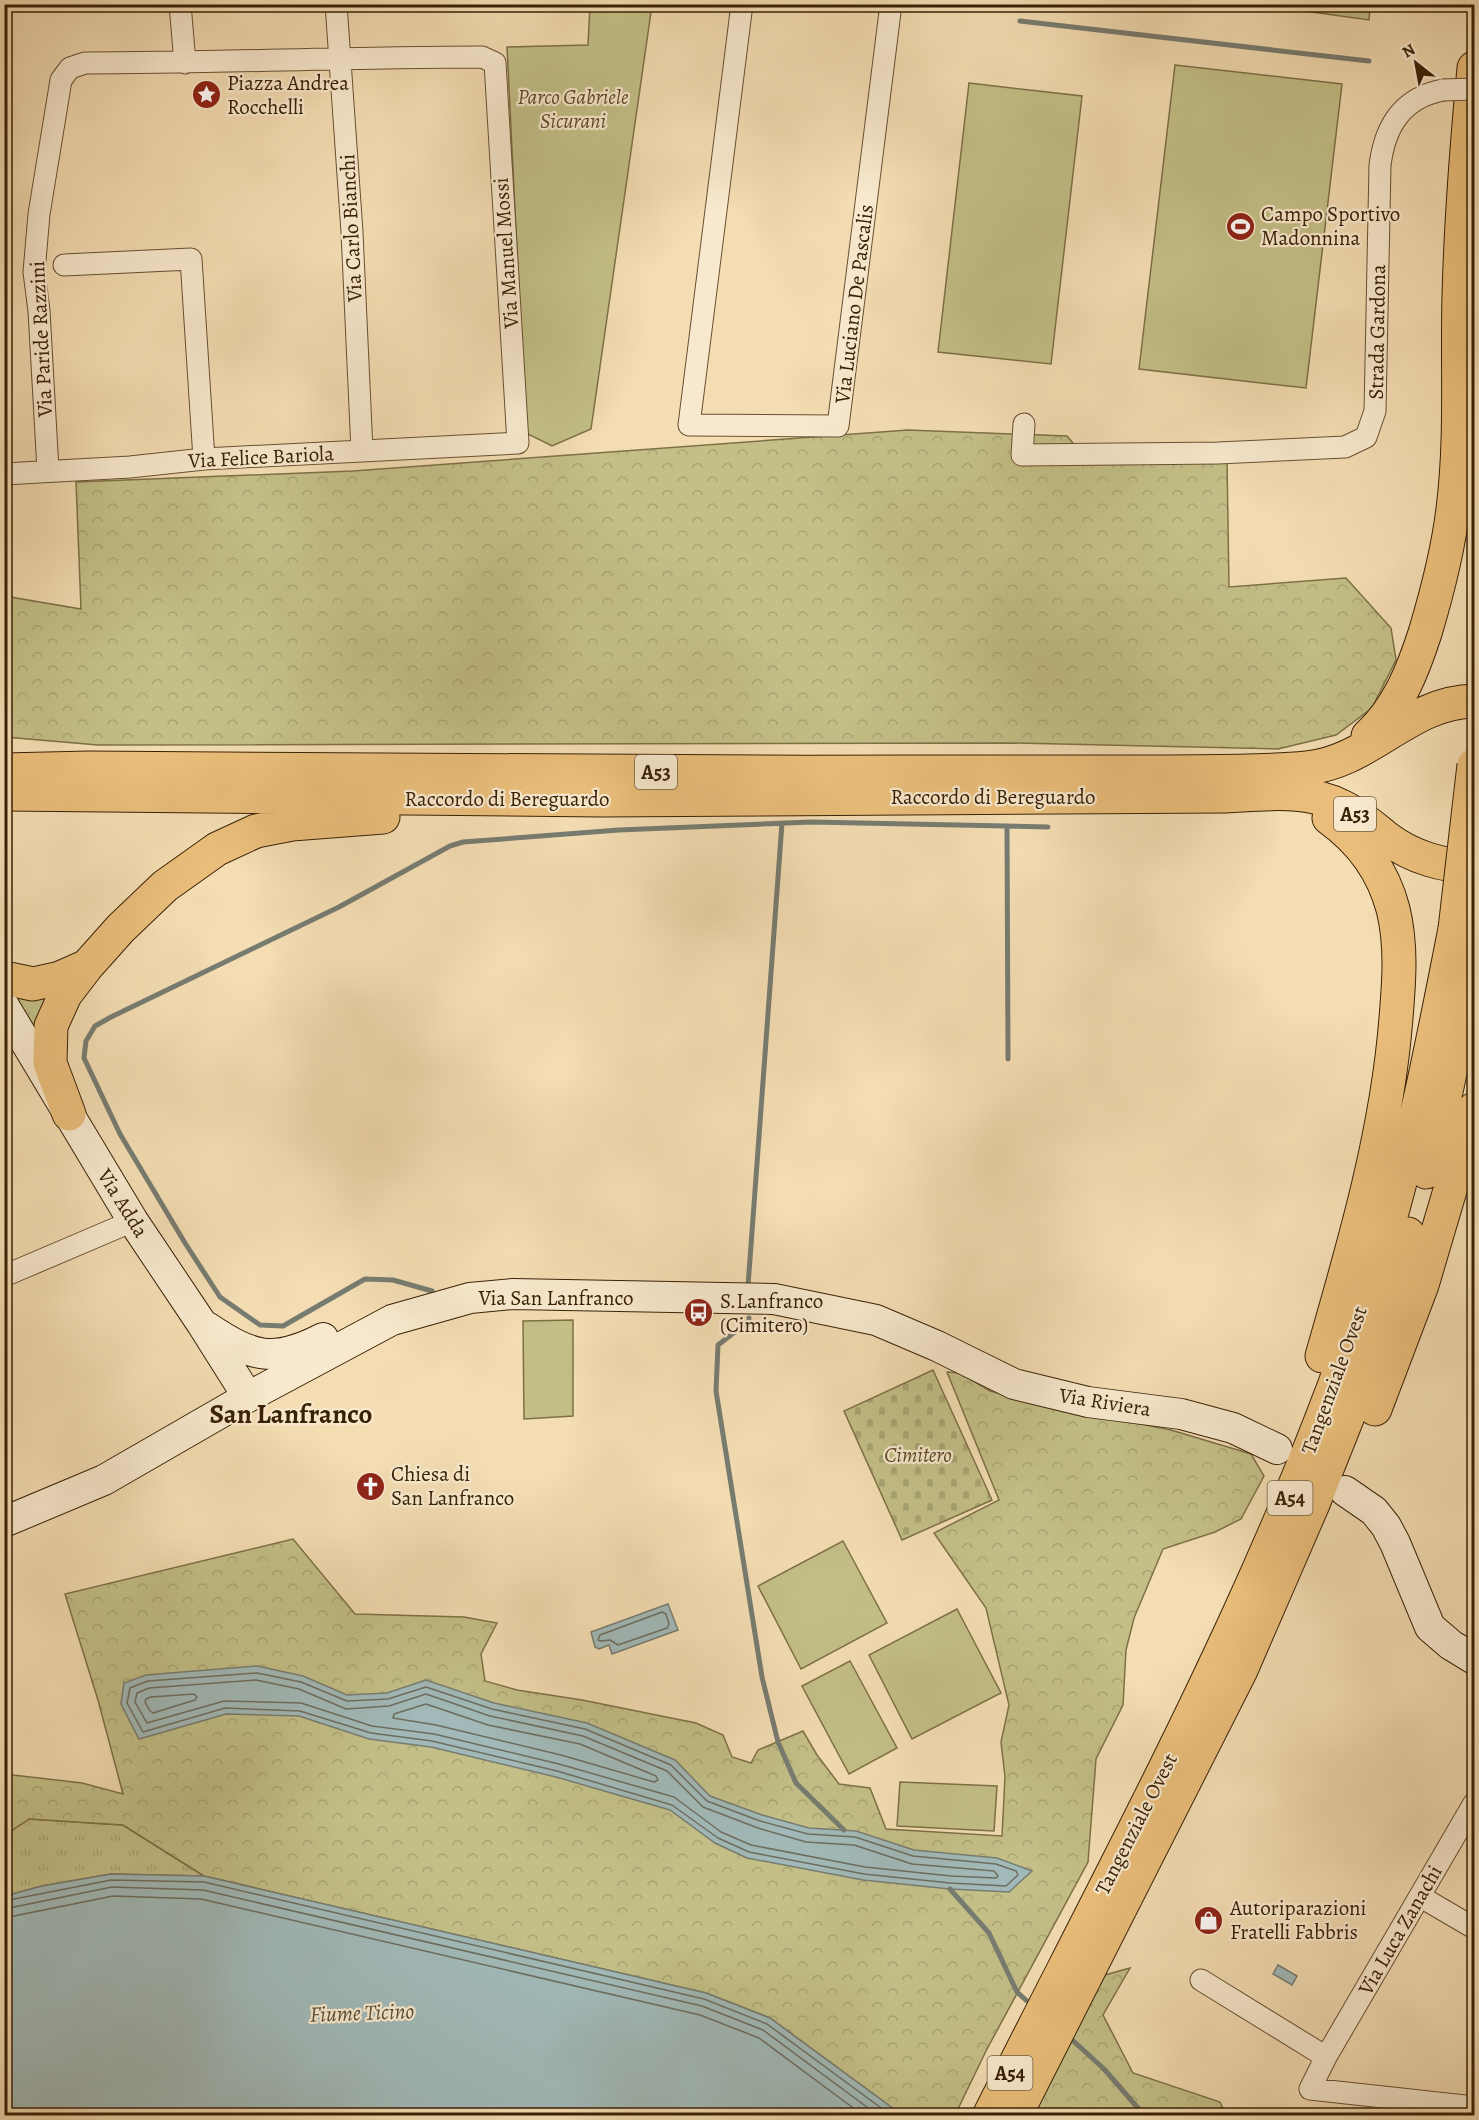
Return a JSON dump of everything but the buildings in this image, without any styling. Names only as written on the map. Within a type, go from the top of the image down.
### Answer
[{"type":"highway","points":[[1333,761],[1355,747],[1373,731],[1403,689],[1418,653],[1444,561],[1453,509],[1457,451],[1459,294],[1474,68]]},
{"type":"highway","name":"A53","points":[[1224,784],[1311,768],[1333,761],[1362,750],[1415,716],[1431,709],[1461,701],[1474,701]]},
{"type":"highway","points":[[4,758],[89,768]]},
{"type":"highway","name":"Tangenziale Ovest","points":[[1232,1658],[1340,1368],[1382,1243],[1414,1130],[1455,929],[1474,765]]},
{"type":"highway","name":"Raccordo di Bereguardo","points":[[6,786],[89,768],[751,773],[1224,784]]},
{"type":"highway","points":[[1224,784],[1307,807],[1329,818],[1349,833],[1372,861],[1388,892],[1396,922],[1400,970],[1394,1038],[1385,1100],[1347,1270],[1232,1658]]},
{"type":"highway","name":"A53","points":[[1224,784],[1320,798],[1345,807],[1409,853],[1435,861],[1474,866]]},
{"type":"highway","name":"Raccordo di Bereguardo","points":[[6,786],[601,800],[1224,784]]},
{"type":"highway","points":[[69,1114],[50,1063],[51,1026],[65,995],[87,966],[165,886],[217,849],[256,831],[292,824],[601,800]]},
{"type":"highway","name":"Tangenziale Ovest","points":[[1015,2115],[1043,2036],[1165,1768],[1232,1658],[1313,1504],[1368,1366],[1406,1244],[1440,1120],[1474,959]]},
{"type":"highway","points":[[4,978],[33,984],[60,978],[87,966]]},
{"type":"highway","points":[[1232,1658],[1314,1533],[1371,1419],[1422,1285],[1474,1109]]},
{"type":"highway","name":"Tangenziale Ovest","points":[[988,2115],[1043,2036]]},
{"type":"street","points":[[180,4],[185,63],[339,57]]},
{"type":"street","name":"Via Carlo Bianchi","points":[[336,4],[352,232],[362,451]]},
{"type":"street","name":"Via Luciano De Pascalis","points":[[742,4],[689,425],[838,426],[891,4]]},
{"type":"street","name":"Via Manuel Mossi","points":[[339,57],[482,57],[495,63],[518,443]]},
{"type":"street","name":"Via Paride Razzini","points":[[48,470],[39,311],[34,272],[39,214],[61,80],[70,68],[85,63],[185,63]]},
{"type":"street","name":"Strada Gardona","points":[[1024,424],[1022,454],[1218,453],[1347,447],[1366,437],[1375,411],[1382,148],[1391,126],[1406,107],[1423,96],[1443,90],[1474,89]]},
{"type":"street","points":[[64,265],[190,259],[204,459]]},
{"type":"street","name":"Via Felice Bariola","points":[[4,474],[130,467],[204,459],[518,443]]},
{"type":"street","name":"Via Adda","points":[[7,1015],[133,1221],[248,1397]]},
{"type":"street","points":[[4,1276],[133,1221]]},
{"type":"street","name":"Via San Lanfranco","points":[[4,1522],[104,1480],[248,1397],[392,1320],[470,1298],[513,1294],[774,1299],[876,1320],[937,1346]]},
{"type":"street","points":[[202,1324],[231,1343],[265,1355],[303,1349],[366,1316],[392,1320]]},
{"type":"street","name":"Via Riviera","points":[[937,1346],[1014,1384],[1088,1402],[1181,1414],[1233,1428],[1277,1449]]},
{"type":"street","points":[[1345,1491],[1374,1512],[1386,1526],[1430,1627],[1450,1645],[1474,1659]]},
{"type":"street","name":"Via Luca Zanachi","points":[[1474,1803],[1326,2057],[1310,2089],[1474,2107]]},
{"type":"street","points":[[1421,1897],[1474,1928]]},
{"type":"street","points":[[1202,1980],[1326,2057]]},
{"type":"green space","name":"Parco Gabriele Sicurani","points":[[590,5],[652,5],[591,429],[552,446],[526,433],[507,47],[588,45]]},
{"type":"green space","points":[[1262,5],[1370,5],[1369,20]]},
{"type":"green space","name":"Campo Sportivo Madonnina","points":[[1175,65],[1342,84],[1306,388],[1139,369]]},
{"type":"green space","points":[[969,83],[1082,96],[1051,364],[938,352]]},
{"type":"green space","points":[[908,430],[1067,436],[1088,461],[1227,460],[1229,587],[1346,578],[1391,628],[1396,660],[1372,708],[1336,735],[1278,749],[1011,743],[98,745],[5,737],[4,596],[81,609],[76,482],[353,471]]},
{"type":"green space","points":[[50,989],[36,1033],[13,993]]},
{"type":"green space","points":[[573,1320],[573,1416],[524,1419],[523,1321]]},
{"type":"green space","name":"Cimitero","points":[[933,1370],[992,1500],[902,1540],[844,1411]]},
{"type":"green space","points":[[947,1372],[960,1373],[990,1391],[1046,1405],[1171,1430],[1251,1454],[1264,1476],[1241,1519],[1215,1532],[1163,1549],[1134,1618],[1126,1650],[1123,1705],[1096,1759],[1088,1862],[987,2049],[955,2115],[902,2115],[770,2018],[706,1993],[204,1876],[123,1825],[29,1819],[5,1835],[5,1774],[82,1783],[123,1794],[98,1700],[65,1594],[293,1539],[355,1614],[464,1617],[497,1623],[481,1654],[485,1681],[517,1690],[582,1700],[696,1723],[723,1735],[732,1757],[751,1763],[758,1750],[803,1731],[817,1755],[839,1784],[870,1788],[886,1829],[1002,1836],[1005,1777],[1001,1742],[1009,1705],[986,1608],[934,1533],[999,1500]]},
{"type":"green space","points":[[843,1541],[887,1623],[801,1669],[758,1586]]},
{"type":"green space","points":[[957,1609],[1001,1693],[912,1739],[869,1655]]},
{"type":"green space","points":[[850,1661],[897,1748],[849,1774],[802,1686]]},
{"type":"green space","points":[[900,1782],[997,1786],[994,1831],[897,1826]]},
{"type":"green space","points":[[29,1819],[123,1825],[204,1876],[111,1874],[42,1886],[5,1896],[5,1835]]},
{"type":"green space","points":[[1130,1968],[1103,2015],[1133,2073],[1220,2102],[1226,2115],[1033,2116],[1090,1998],[1105,1975]]},
{"type":"water","points":[[668,1604],[678,1630],[612,1654],[609,1645],[599,1649],[595,1647],[591,1632]]},
{"type":"water","points":[[257,1666],[303,1676],[347,1695],[387,1693],[426,1680],[494,1703],[587,1723],[675,1760],[710,1796],[762,1815],[809,1828],[856,1831],[914,1850],[997,1858],[1032,1871],[1009,1892],[950,1889],[863,1880],[747,1858],[715,1843],[670,1810],[556,1777],[431,1747],[369,1739],[299,1716],[226,1714],[139,1739],[121,1704],[124,1683],[146,1675]]},
{"type":"water","name":"Fiume Ticino","points":[[111,1874],[204,1876],[706,1993],[770,2018],[902,2115],[5,2115],[5,1896],[42,1886]]},
{"type":"water","points":[[1278,1965],[1297,1976],[1292,1985],[1273,1974]]},
{"type":"waterway","points":[[1020,21],[1369,61]]},
{"type":"waterway","points":[[432,1291],[393,1280],[365,1279],[283,1326],[260,1325],[220,1297],[120,1134],[84,1058],[86,1041],[95,1026],[339,907],[450,846],[463,842],[619,830],[811,822],[1048,827]]},
{"type":"waterway","points":[[748,1286],[782,823]]},
{"type":"waterway","points":[[1007,826],[1008,1059]]},
{"type":"waterway","points":[[749,1318],[749,1321],[718,1345],[716,1391],[762,1677],[778,1742],[796,1783],[844,1830]]},
{"type":"waterway","points":[[950,1889],[989,1933],[1017,1992],[1027,2001]]},
{"type":"waterway","points":[[1068,2036],[1104,2069],[1145,2116]]},
{"type":"place","name":"Piazza Andrea Rocchelli","points":[[206,95]]},
{"type":"place","name":"Campo Sportivo Madonnina","points":[[1240,226]]},
{"type":"place","name":"S.Lanfranco (Cimitero)","points":[[699,1313]]},
{"type":"place","name":"Chiesa di San Lanfranco","points":[[370,1486]]},
{"type":"place","name":"Autoriparazioni Fratelli Fabbris","points":[[1209,1920]]},
{"type":"district","name":"San Lanfranco","points":[[291,1414]]}]
